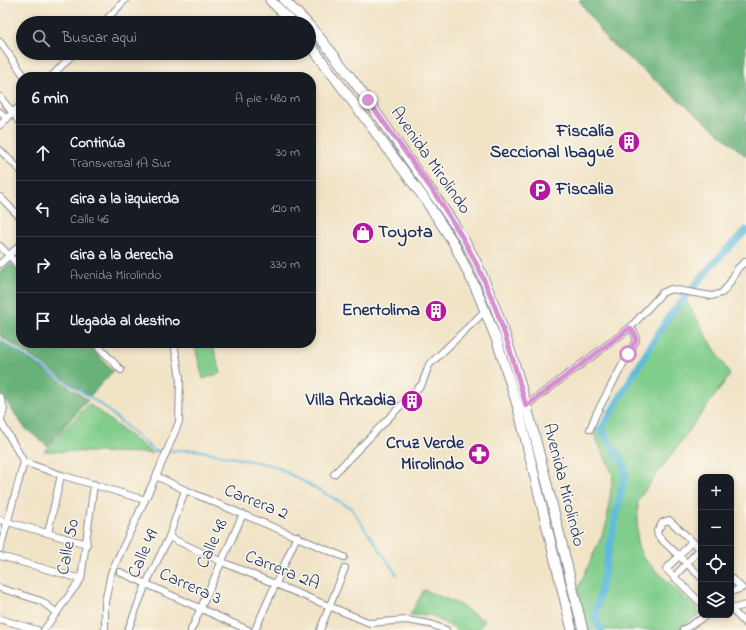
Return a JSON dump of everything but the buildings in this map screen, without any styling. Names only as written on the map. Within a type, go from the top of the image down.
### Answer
[{"type":"main road","points":[[270,0],[286,16]]},
{"type":"main road","name":"Avenida Mirolindo","points":[[284,0],[300,16]]},
{"type":"main road","name":"Avenida Mirolindo","points":[[316,34],[368,100],[461,235],[490,293],[508,342],[572,630]]},
{"type":"main road","name":"Avenida Mirolindo","points":[[316,52],[378,134],[438,218],[460,256],[485,311],[538,450],[583,630]]},
{"type":"street","points":[[109,16],[124,0]]},
{"type":"street","points":[[0,42],[21,72]]},
{"type":"street","points":[[56,72],[67,60]]},
{"type":"street","points":[[0,97],[16,118]]},
{"type":"street","points":[[0,125],[16,110]]},
{"type":"street","points":[[0,112],[7,119]]},
{"type":"street","points":[[0,150],[16,166]]},
{"type":"street","points":[[0,197],[16,213]]},
{"type":"street","points":[[0,246],[16,263]]},
{"type":"street","points":[[0,264],[16,249]]},
{"type":"street","points":[[522,407],[630,328],[662,293],[671,289],[712,296],[722,292],[729,284],[738,268],[746,261]]},
{"type":"street","points":[[334,474],[422,384],[430,365],[485,311]]},
{"type":"street","points":[[590,429],[596,414],[636,340],[635,334],[630,328]]},
{"type":"street","points":[[100,348],[121,370]]},
{"type":"street","points":[[105,630],[105,602],[111,573],[160,467],[178,422],[180,378],[175,348]]},
{"type":"street","points":[[0,397],[4,408],[1,424],[24,462],[62,476],[94,484],[145,500]]},
{"type":"street","points":[[0,549],[24,462]]},
{"type":"street","points":[[48,533],[62,476]]},
{"type":"street","name":"Carrera 2","points":[[156,476],[185,490],[344,557]]},
{"type":"street","name":"Calle 50","points":[[44,630],[81,579],[94,484]]},
{"type":"street","name":"Calle 49","points":[[128,630],[146,584],[169,537],[185,490]]},
{"type":"street","name":"Calle 48","points":[[191,630],[243,514]]},
{"type":"street","points":[[0,520],[87,544]]},
{"type":"street","points":[[698,546],[669,520],[663,522],[657,531],[658,536],[698,574]]},
{"type":"street","points":[[255,630],[297,536]]},
{"type":"street","name":"Carrera 2A","points":[[169,537],[222,562],[381,627]]},
{"type":"street","points":[[692,541],[666,569],[698,600]]},
{"type":"street","points":[[674,577],[698,552]]},
{"type":"street","points":[[0,556],[81,579]]},
{"type":"street","points":[[320,630],[345,568]]},
{"type":"street","name":"Carrera 3","points":[[120,572],[248,630]]},
{"type":"street","points":[[734,581],[742,588],[734,591]]},
{"type":"street","points":[[0,588],[41,601],[57,613]]},
{"type":"street","points":[[734,608],[746,605]]},
{"type":"street","points":[[734,612],[746,624]]},
{"type":"street","points":[[683,630],[702,618]]},
{"type":"street","points":[[0,619],[37,630]]},
{"type":"street","points":[[381,627],[406,620],[430,624],[446,630]]},
{"type":"green space","points":[[579,0],[746,0],[746,156],[608,41]]},
{"type":"green space","points":[[11,263],[16,268],[16,347],[0,336],[0,271]]},
{"type":"green space","points":[[685,299],[730,375],[638,500],[637,544],[643,558],[698,610],[698,615],[677,630],[587,630],[577,591],[606,526],[613,475],[594,434]]},
{"type":"green space","points":[[0,340],[88,400],[47,446],[24,427],[0,393]]},
{"type":"green space","points":[[18,348],[92,348],[113,371],[90,396]]},
{"type":"green space","points":[[195,348],[214,348],[221,373],[203,379]]},
{"type":"green space","points":[[89,404],[152,453],[44,451]]},
{"type":"green space","points":[[424,590],[456,603],[485,621],[478,630],[457,630],[431,615],[410,615]]},
{"type":"waterway","points":[[601,630],[595,616],[626,469],[601,429],[667,319],[712,265],[746,230]]},
{"type":"waterway","points":[[0,340],[102,405],[154,451],[196,450],[275,466],[351,508],[397,575]]},
{"type":"place","name":"Fiscalía Seccional Ibagué","points":[[629,142]]},
{"type":"place","name":"Fiscalia","points":[[540,190]]},
{"type":"place","name":"Toyota","points":[[363,233]]},
{"type":"place","name":"Enertolima","points":[[436,311]]},
{"type":"place","name":"Villa Arkadia","points":[[412,401]]},
{"type":"place","name":"Cruz Verde Mirolindo","points":[[479,454]]},
{"type":"route","points":[[368,100],[461,235],[477,264],[490,293],[508,342],[526,406],[630,328],[635,334],[636,340],[628,354]]}]
